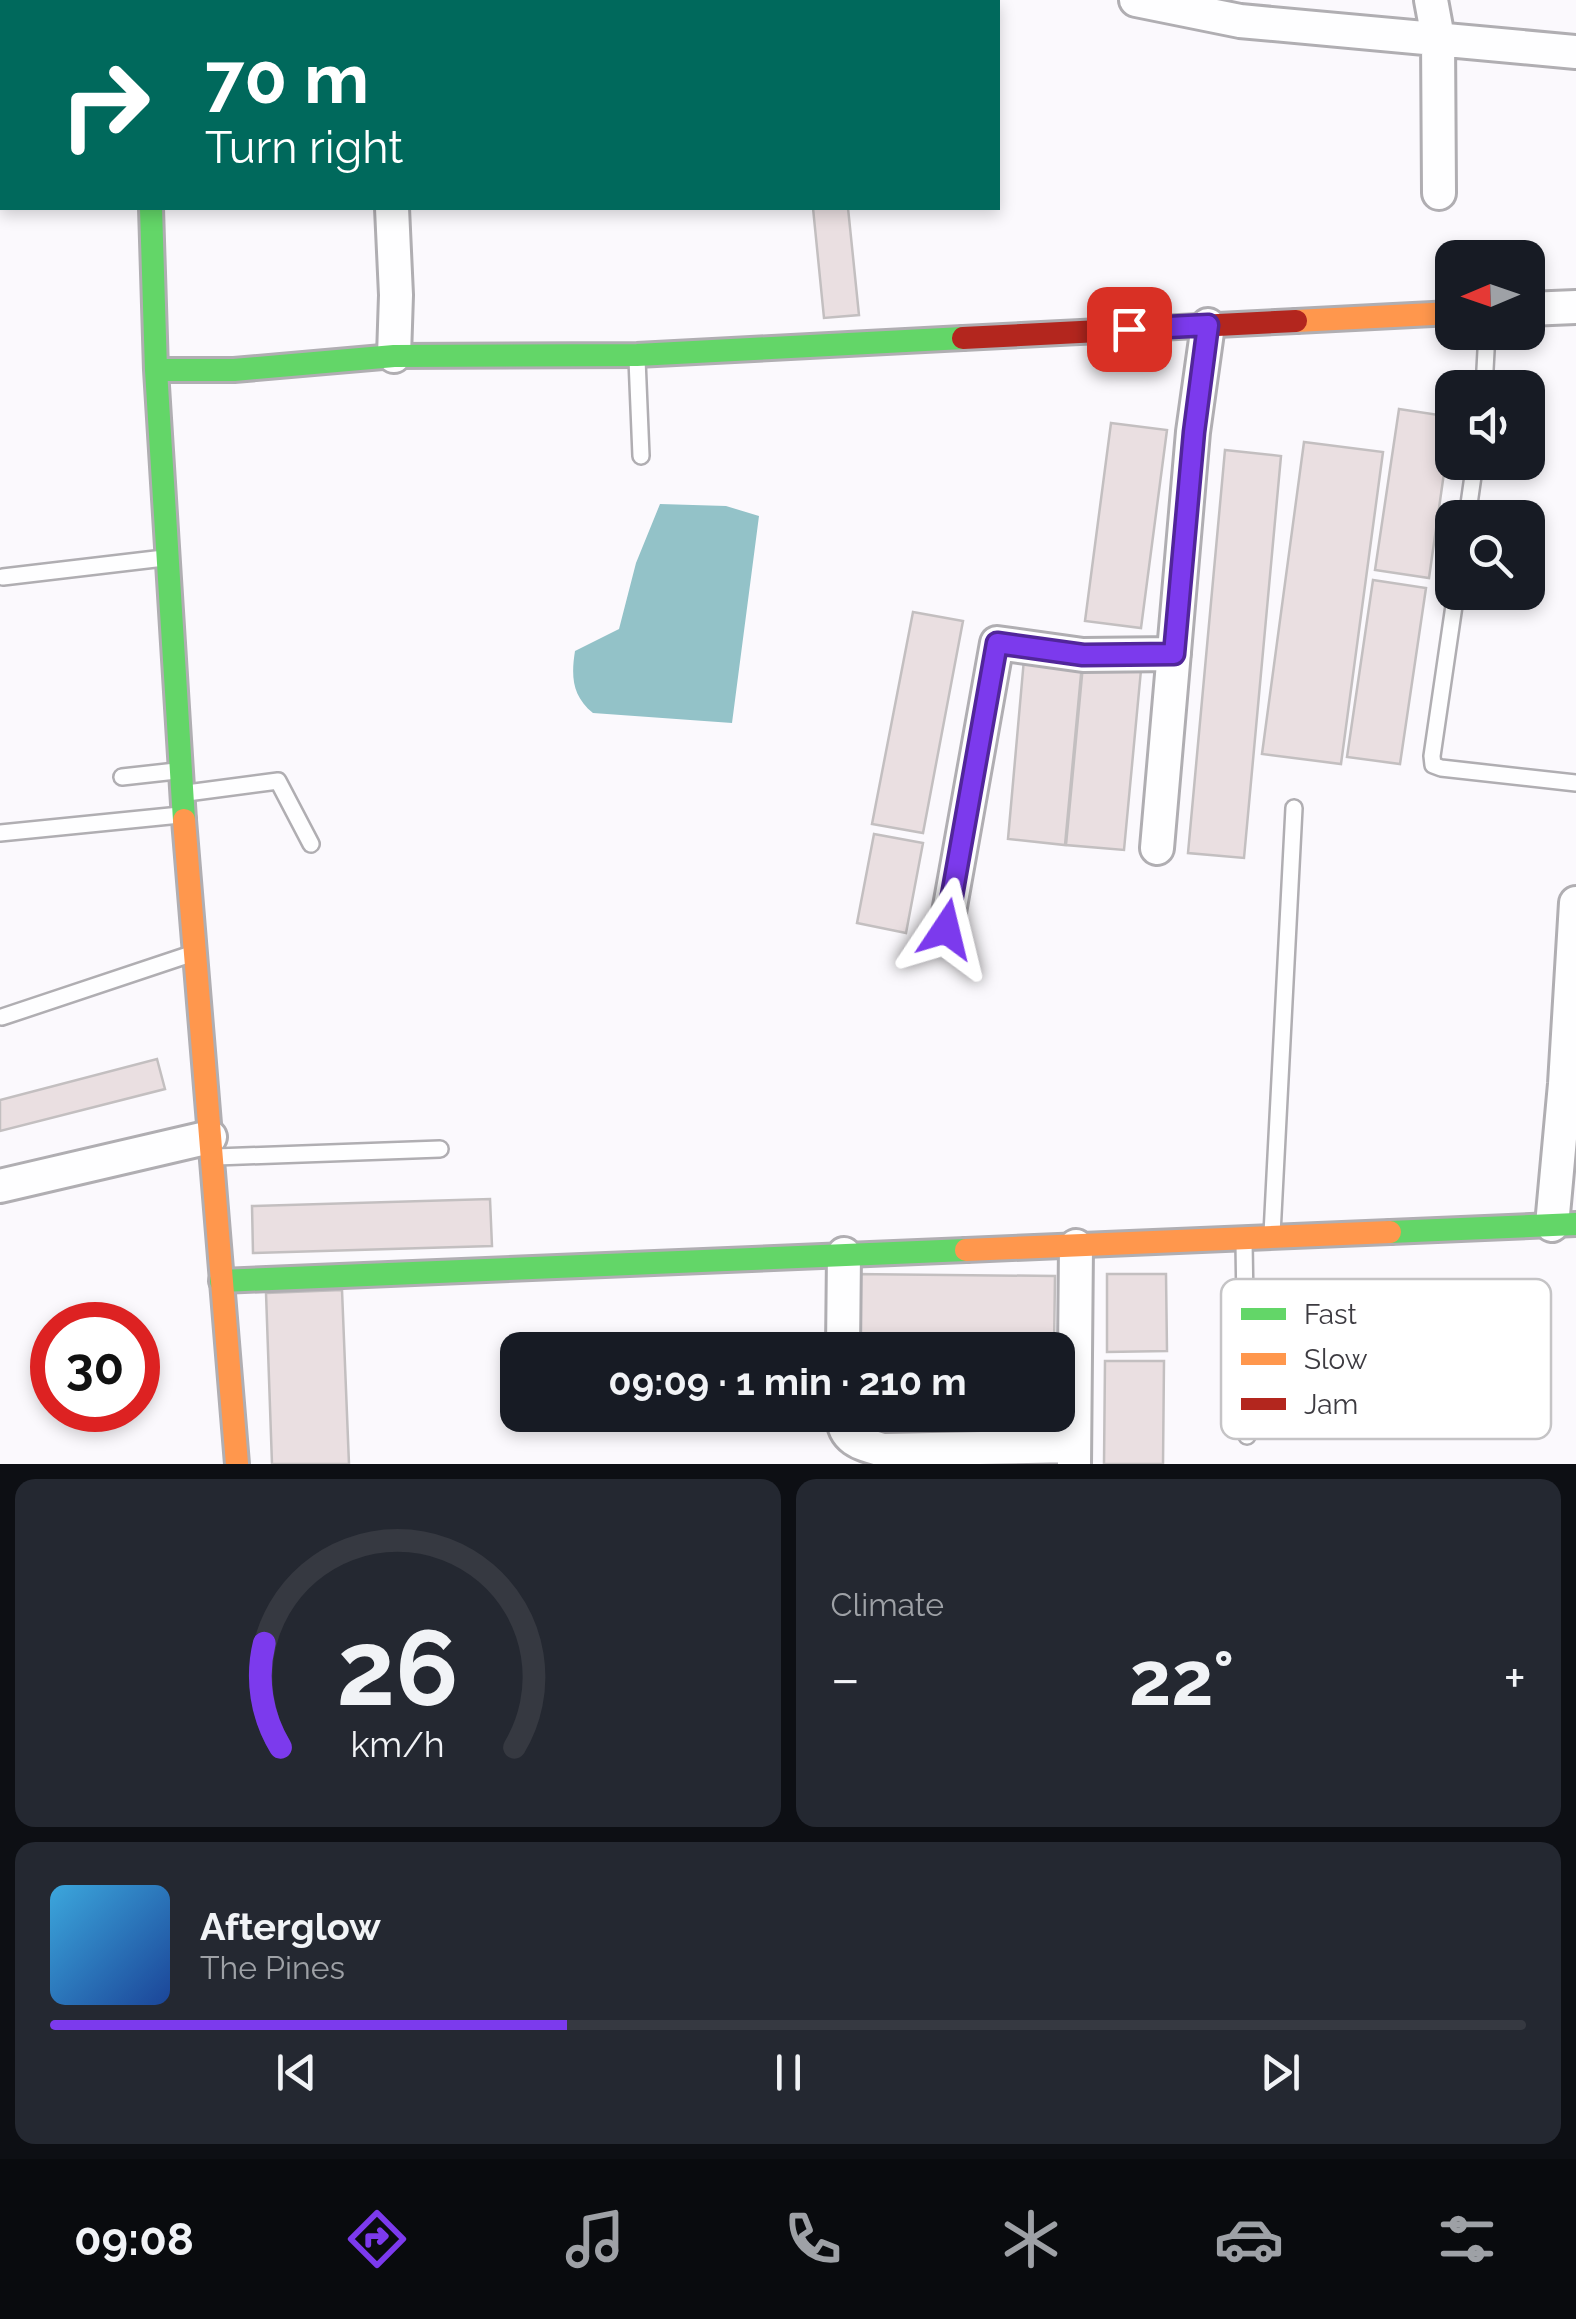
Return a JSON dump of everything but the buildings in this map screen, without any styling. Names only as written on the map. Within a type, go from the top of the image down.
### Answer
[{"type":"street","points":[[1136,0],[1240,21],[1576,52]]},
{"type":"street","points":[[1432,0],[1438,38],[1439,193]]},
{"type":"street","points":[[150,210],[182,793],[237,1464]]},
{"type":"street","points":[[392,210],[394,356]]},
{"type":"street","points":[[1545,308],[1576,307]]},
{"type":"street","points":[[156,370],[234,370],[394,356],[637,356],[1435,314]]},
{"type":"street","points":[[1158,848],[1194,432],[1208,325]]},
{"type":"street","points":[[946,929],[997,643],[1083,655],[1174,654]]},
{"type":"street","points":[[221,1281],[1564,1225],[1565,1084],[1576,903]]},
{"type":"street","points":[[0,1186],[211,1147]]},
{"type":"street","points":[[847,1432],[855,1442],[882,1450],[1074,1455],[1076,1246]]},
{"type":"street","points":[[844,1254],[844,1332]]},
{"type":"lane","points":[[637,356],[641,456]]},
{"type":"lane","points":[[3,577],[168,558]]},
{"type":"lane","points":[[1453,610],[1434,764],[1441,768],[1576,782]]},
{"type":"lane","points":[[122,777],[182,793]]},
{"type":"lane","points":[[0,833],[182,793],[278,781],[311,844]]},
{"type":"lane","points":[[1272,1238],[1294,808]]},
{"type":"lane","points":[[2,1017],[197,952]]},
{"type":"lane","points":[[211,1147],[440,1149]]},
{"type":"lane","points":[[1244,1238],[1245,1279]]},
{"type":"water","points":[[660,504],[726,506],[759,516],[732,723],[593,713],[577,693],[573,677],[575,651],[619,629],[636,563]]},
{"type":"traffic: fast","points":[[151,210],[156,370],[184,820]]},
{"type":"traffic: fast","points":[[156,370],[234,370],[394,356],[637,355],[963,338]]},
{"type":"traffic: fast","points":[[1390,1232],[1576,1224]]},
{"type":"traffic: fast","points":[[221,1281],[966,1250]]},
{"type":"traffic: slow","points":[[1296,321],[1435,314]]},
{"type":"traffic: slow","points":[[184,820],[237,1464]]},
{"type":"traffic: slow","points":[[966,1250],[1390,1232]]},
{"type":"traffic: jam","points":[[963,338],[1296,321]]},
{"type":"route","points":[[946,929],[997,643],[1083,655],[1174,654],[1208,325],[1129,329]]}]
